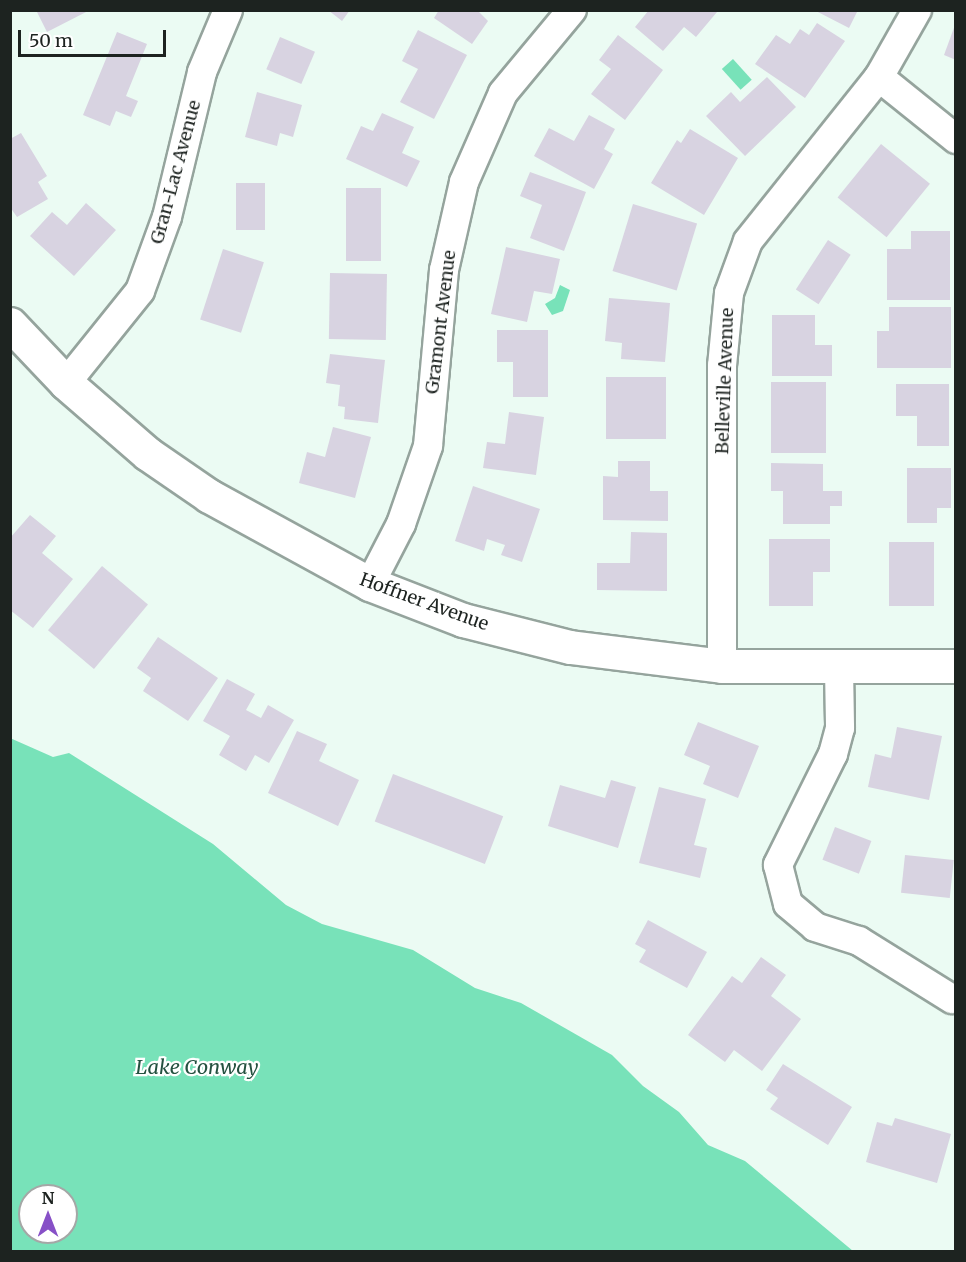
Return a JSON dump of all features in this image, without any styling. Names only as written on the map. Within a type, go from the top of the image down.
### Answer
[{"type":"main road","name":"Hoffner Avenue","points":[[10,324],[66,383],[148,454],[208,496],[370,584],[463,620],[554,644],[722,666],[839,668],[956,666]]},
{"type":"street","name":"Gramont Avenue","points":[[370,584],[401,524],[428,446],[444,270],[464,182],[503,93],[572,10]]},
{"type":"street","name":"Belleville Avenue","points":[[722,666],[722,366],[729,293],[748,241],[879,77],[916,10]]},
{"type":"street","name":"Gran-Lac Avenue","points":[[66,383],[140,291],[167,217],[202,72],[221,13]]},
{"type":"street","points":[[879,77],[956,139]]},
{"type":"street","points":[[839,668],[840,728],[833,754],[778,864],[788,904],[815,927],[860,941],[952,999]]},
{"type":"water","points":[[733,59],[752,80],[741,90],[722,69]]},
{"type":"water","points":[[560,285],[570,290],[563,311],[552,315],[545,304],[555,298]]},
{"type":"water","name":"Lake Conway","points":[[10,738],[53,757],[69,753],[213,844],[286,905],[322,924],[413,950],[475,988],[521,1003],[612,1055],[643,1086],[679,1112],[708,1145],[745,1161],[853,1251],[11,1251]]},
{"type":"building","points":[[36,10],[90,10],[47,32]]},
{"type":"building","points":[[328,10],[350,10],[342,21]]},
{"type":"building","points":[[439,10],[477,10],[488,21],[472,44],[434,18]]},
{"type":"building","points":[[649,10],[716,10],[717,12],[696,37],[684,27],[663,51],[635,27]]},
{"type":"building","points":[[814,10],[858,10],[849,28]]},
{"type":"building","points":[[817,23],[845,41],[805,98],[755,64],[776,35],[790,44],[800,29],[809,35]]},
{"type":"building","points":[[956,25],[956,60],[944,55]]},
{"type":"building","points":[[418,30],[467,55],[434,119],[400,102],[418,69],[402,61]]},
{"type":"building","points":[[117,32],[147,44],[126,96],[138,101],[131,117],[116,111],[110,126],[83,115]]},
{"type":"building","points":[[618,35],[663,70],[625,120],[591,94],[611,69],[599,60]]},
{"type":"building","points":[[280,37],[315,52],[301,84],[266,69]]},
{"type":"building","points":[[767,77],[796,107],[745,156],[706,116],[731,92],[740,102]]},
{"type":"building","points":[[257,92],[302,105],[293,137],[280,133],[277,146],[245,137]]},
{"type":"building","points":[[382,113],[414,127],[402,153],[420,161],[407,187],[346,159],[361,126],[373,131]]},
{"type":"building","points":[[589,115],[615,129],[604,149],[613,154],[594,189],[534,156],[549,128],[574,141]]},
{"type":"building","points":[[690,129],[738,158],[704,215],[651,183],[677,140],[681,143]]},
{"type":"building","points":[[21,133],[47,176],[38,182],[48,199],[17,217],[10,207],[10,139]]},
{"type":"building","points":[[881,144],[930,184],[887,237],[838,198]]},
{"type":"building","points":[[530,172],[586,192],[564,251],[530,238],[542,205],[520,196]]},
{"type":"building","points":[[236,183],[265,183],[265,230],[236,230]]},
{"type":"building","points":[[346,188],[381,188],[381,261],[346,261]]},
{"type":"building","points":[[86,203],[116,230],[74,276],[30,236],[52,212],[67,225]]},
{"type":"building","points":[[633,204],[697,224],[677,291],[613,271]]},
{"type":"building","points":[[911,231],[950,231],[950,300],[887,300],[887,249],[911,249]]},
{"type":"building","points":[[828,240],[851,255],[819,304],[796,289]]},
{"type":"building","points":[[506,247],[560,259],[552,294],[534,291],[527,322],[491,314]]},
{"type":"building","points":[[223,249],[264,262],[241,333],[200,319]]},
{"type":"building","points":[[330,273],[387,274],[386,340],[329,339]]},
{"type":"building","points":[[609,298],[670,303],[665,362],[621,359],[622,343],[605,341]]},
{"type":"building","points":[[889,307],[951,307],[951,368],[877,368],[877,331],[889,331]]},
{"type":"building","points":[[772,315],[815,315],[815,345],[832,345],[832,376],[772,376]]},
{"type":"building","points":[[497,330],[548,330],[548,397],[513,397],[513,362],[497,362]]},
{"type":"building","points":[[330,354],[385,360],[378,423],[344,419],[345,407],[338,406],[340,385],[326,383]]},
{"type":"building","points":[[606,377],[666,377],[666,439],[606,439]]},
{"type":"building","points":[[771,382],[826,382],[826,453],[771,453]]},
{"type":"building","points":[[896,384],[949,384],[949,446],[917,446],[917,416],[896,416]]},
{"type":"building","points":[[509,412],[544,417],[536,475],[483,468],[487,442],[505,444]]},
{"type":"building","points":[[333,427],[371,437],[355,498],[299,483],[307,452],[325,457]]},
{"type":"building","points":[[618,461],[650,461],[650,491],[668,491],[668,521],[603,520],[603,476],[618,477]]},
{"type":"building","points":[[771,463],[823,464],[823,491],[842,491],[842,506],[830,506],[830,524],[783,524],[783,491],[771,491]]},
{"type":"building","points":[[907,468],[951,468],[951,508],[937,508],[937,523],[907,523]]},
{"type":"building","points":[[473,486],[540,509],[522,562],[501,555],[505,545],[487,539],[484,551],[455,541]]},
{"type":"building","points":[[30,515],[56,536],[42,553],[73,579],[33,628],[10,610],[10,538]]},
{"type":"building","points":[[631,532],[667,533],[667,591],[597,590],[597,563],[630,563]]},
{"type":"building","points":[[769,539],[830,539],[830,572],[813,572],[813,606],[769,606]]},
{"type":"building","points":[[889,542],[934,542],[934,606],[889,606]]},
{"type":"building","points":[[102,566],[148,605],[94,669],[48,630]]},
{"type":"building","points":[[158,637],[218,678],[188,721],[143,691],[151,678],[137,668]]},
{"type":"building","points":[[227,679],[255,694],[246,710],[261,718],[268,705],[294,720],[269,763],[255,755],[246,771],[219,755],[230,736],[203,721]]},
{"type":"building","points":[[698,722],[759,746],[738,798],[703,784],[710,766],[684,755]]},
{"type":"building","points":[[897,727],[942,736],[929,800],[868,787],[875,754],[891,758]]},
{"type":"building","points":[[297,731],[327,744],[319,761],[359,780],[338,826],[268,793]]},
{"type":"building","points":[[393,774],[503,816],[485,864],[375,822]]},
{"type":"building","points":[[611,780],[636,787],[618,848],[548,826],[560,785],[605,798]]},
{"type":"building","points":[[659,787],[706,799],[694,845],[707,848],[700,878],[639,863]]},
{"type":"building","points":[[835,827],[871,841],[859,874],[822,860]]},
{"type":"building","points":[[905,855],[954,860],[950,898],[901,893]]},
{"type":"building","points":[[648,920],[707,952],[687,988],[639,962],[646,950],[635,944]]},
{"type":"building","points":[[761,957],[786,975],[771,996],[801,1019],[762,1071],[734,1050],[725,1062],[688,1035],[732,976],[742,983]]},
{"type":"building","points":[[783,1064],[852,1107],[828,1145],[770,1109],[778,1098],[766,1090]]},
{"type":"building","points":[[895,1118],[951,1134],[937,1183],[866,1162],[877,1122],[892,1126]]}]
